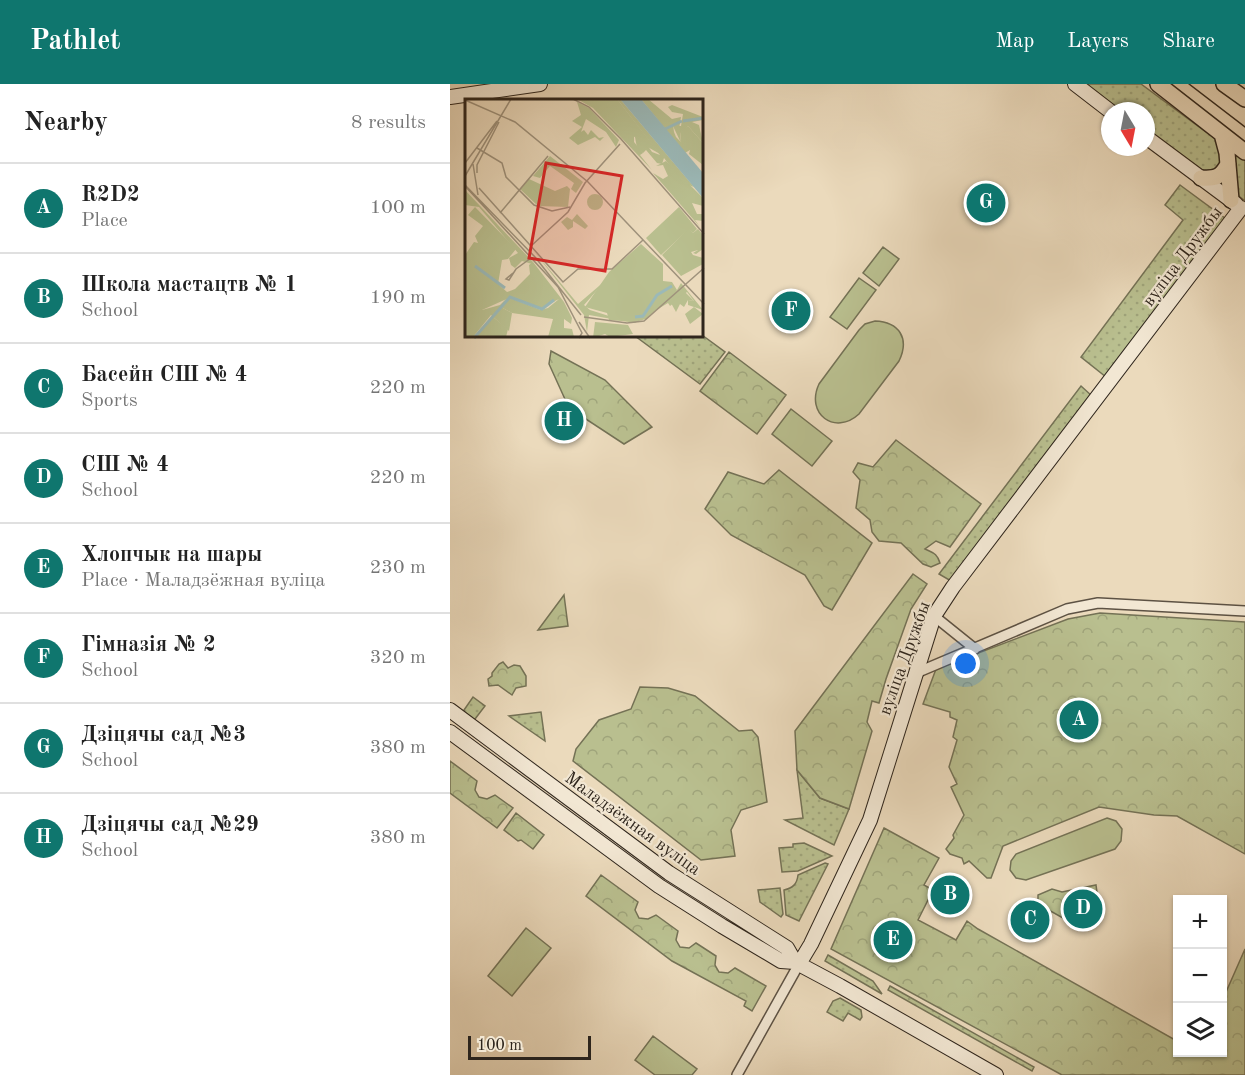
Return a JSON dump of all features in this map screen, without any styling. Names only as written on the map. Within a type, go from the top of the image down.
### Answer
[{"type":"main road","points":[[1158,84],[1245,152]]},
{"type":"main road","points":[[1224,84],[1245,99]]},
{"type":"main road","points":[[1222,134],[1239,206]]},
{"type":"main road","points":[[1201,178],[1214,178],[1223,173],[1228,164]]},
{"type":"street","points":[[450,97],[540,84]]},
{"type":"street","points":[[1075,84],[1101,104]]},
{"type":"street","points":[[1229,84],[1244,84]]},
{"type":"street","points":[[1155,144],[1239,206]]},
{"type":"street","name":"вуліца Дружбы","points":[[737,1075],[797,963],[816,933],[870,820],[934,616],[952,587],[1239,206]]},
{"type":"street","points":[[916,673],[1067,609],[1098,603],[1245,611]]},
{"type":"street","points":[[934,616],[975,649]]},
{"type":"street","name":"Маладзёжная вуліца","points":[[450,710],[669,873],[787,948],[797,963]]},
{"type":"street","name":"Маладзёжная вуліца","points":[[450,732],[659,886],[781,961],[797,963],[996,1075]]},
{"type":"green space","points":[[1085,84],[1141,84],[1218,141],[1221,163],[1213,172],[1205,172],[1155,136],[1155,102],[1110,102]]},
{"type":"green space","points":[[1232,149],[1245,159],[1245,201],[1235,193]]},
{"type":"green space","points":[[1180,185],[1226,219],[1106,377],[1081,357],[1183,220],[1165,205]]},
{"type":"green space","points":[[883,247],[899,259],[879,286],[863,273]]},
{"type":"green space","points":[[859,278],[876,290],[847,329],[830,317]]},
{"type":"green space","points":[[875,321],[890,324],[903,338],[899,361],[859,414],[841,423],[832,422],[819,412],[816,404],[819,384],[859,330],[865,324]]},
{"type":"green space","points":[[704,336],[725,352],[700,384],[638,338]]},
{"type":"green space","points":[[551,351],[605,380],[652,427],[624,444],[569,408],[549,364]]},
{"type":"green space","points":[[729,352],[786,395],[757,434],[700,391]]},
{"type":"green space","points":[[1081,386],[1092,396],[951,581],[939,574]]},
{"type":"green space","points":[[791,409],[832,441],[812,466],[772,434]]},
{"type":"green space","points":[[896,440],[981,504],[950,547],[936,541],[925,549],[936,555],[940,563],[931,567],[923,564],[901,543],[879,541],[872,532],[870,520],[856,508],[860,480],[853,472],[858,463],[873,467]]},
{"type":"green space","points":[[779,470],[872,543],[832,610],[824,606],[805,575],[731,535],[705,509],[728,472],[764,484]]},
{"type":"green space","points":[[913,574],[927,584],[911,609],[879,703],[872,701],[867,722],[872,731],[849,809],[820,798],[797,770],[795,731]]},
{"type":"green space","points":[[564,595],[568,626],[538,630]]},
{"type":"green space","points":[[1100,613],[1245,622],[1245,854],[1177,816],[1099,807],[1003,846],[991,878],[987,878],[969,861],[964,864],[962,858],[950,854],[946,849],[954,838],[953,835],[964,815],[951,787],[957,784],[949,767],[957,740],[953,737],[957,720],[950,717],[950,712],[923,704],[936,669],[1068,619]]},
{"type":"green space","points":[[503,662],[508,668],[514,665],[520,666],[526,676],[526,686],[516,688],[512,695],[498,685],[489,686],[488,679]]},
{"type":"green space","points":[[640,687],[668,688],[695,696],[739,731],[752,730],[758,737],[767,802],[741,810],[731,830],[735,856],[701,860],[573,761],[576,749],[599,720],[631,709]]},
{"type":"green space","points":[[473,697],[485,706],[475,719],[470,720],[464,716],[464,710]]},
{"type":"green space","points":[[541,712],[545,741],[509,716]]},
{"type":"green space","points":[[450,761],[477,781],[475,790],[479,797],[487,799],[495,795],[513,808],[497,828],[450,793]]},
{"type":"green space","points":[[797,770],[820,798],[849,809],[834,845],[785,820],[803,818]]},
{"type":"green space","points":[[516,813],[544,835],[533,849],[504,830]]},
{"type":"green space","points":[[1107,818],[1116,821],[1122,829],[1121,841],[1115,849],[1026,880],[1016,878],[1010,870],[1011,861],[1016,854]]},
{"type":"green space","points":[[884,828],[939,858],[924,885],[933,890],[918,920],[956,940],[967,921],[1173,1039],[1173,1057],[1227,1057],[1227,990],[1245,949],[1245,1075],[1062,1075],[831,949]]},
{"type":"green space","points":[[804,843],[832,856],[798,871],[782,872],[779,848]]},
{"type":"green space","points":[[825,863],[828,864],[799,921],[786,915],[784,890],[794,885],[798,875]]},
{"type":"green space","points":[[601,875],[638,902],[635,910],[639,918],[648,919],[656,915],[678,931],[676,940],[680,947],[689,948],[696,943],[716,956],[715,965],[719,972],[728,973],[735,968],[766,986],[752,1011],[744,1006],[746,1001],[672,961],[586,896]]},
{"type":"green space","points":[[1096,885],[1098,900],[1087,922],[1077,926],[1038,904],[1038,895],[1052,889],[1062,892]]},
{"type":"green space","points":[[780,888],[783,914],[781,917],[760,902],[758,890]]},
{"type":"green space","points":[[526,928],[551,948],[512,996],[488,976]]},
{"type":"green space","points":[[828,955],[873,981],[882,994],[825,961]]},
{"type":"green space","points":[[890,986],[1034,1067],[1032,1071],[888,990]]},
{"type":"green space","points":[[840,998],[861,1010],[860,1020],[848,1013],[843,1021],[827,1012],[833,1001]]},
{"type":"green space","points":[[653,1036],[697,1069],[692,1075],[655,1075],[635,1060]]},
{"type":"water","points":[[893,927],[902,931],[906,940],[902,949],[893,953],[884,949],[880,940],[884,931]]},
{"type":"tram line","points":[[1189,84],[1245,127]]},
{"type":"place","name":"Дзіцячы сад №3","points":[[986,203]]},
{"type":"place","name":"Гімназія № 2","points":[[791,311]]},
{"type":"place","name":"Дзіцячы сад №29","points":[[564,421]]},
{"type":"place","name":"R2D2","points":[[1079,720]]},
{"type":"place","name":"Школа мастацтв № 1","points":[[950,895]]},
{"type":"place","name":"СШ № 4","points":[[1083,909]]},
{"type":"place","name":"Басейн СШ № 4","points":[[1030,920]]},
{"type":"place","name":"Хлопчык на шары","points":[[893,940]]}]
